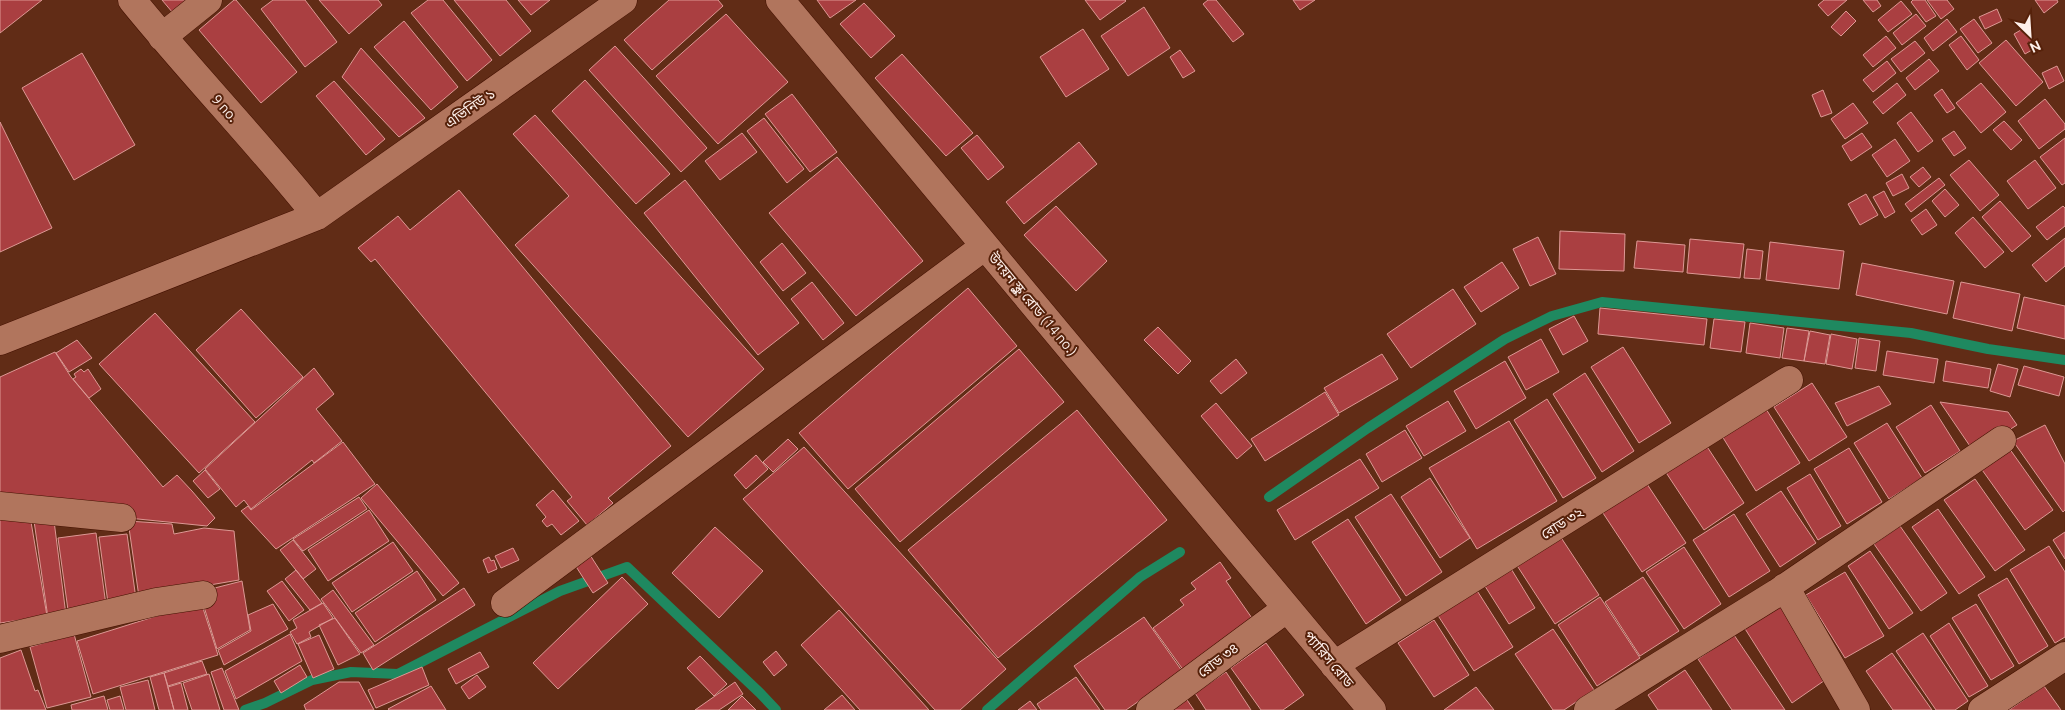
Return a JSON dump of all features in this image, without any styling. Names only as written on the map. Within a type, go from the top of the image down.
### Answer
[{"type":"street","name":"9 no.","points":[[132,0],[162,37],[277,166],[317,216]]},
{"type":"street","points":[[162,37],[208,0]]},
{"type":"street","name":"এভিনিউ ১","points":[[0,341],[317,216],[623,0]]},
{"type":"street","name":"উদয়ন স্কুল রোড (14 no.)","points":[[780,0],[1286,609]]},
{"type":"street","points":[[505,603],[985,246]]},
{"type":"street","name":"রোড ৩২","points":[[1334,665],[1789,380]]},
{"type":"street","points":[[1588,710],[1785,587],[2002,440]]},
{"type":"street","points":[[0,506],[122,518]]},
{"type":"street","points":[[1785,587],[1856,710]]},
{"type":"street","points":[[0,639],[156,602],[203,595]]},
{"type":"street","name":"প্যারিস রোড","points":[[1286,609],[1372,710]]},
{"type":"street","name":"রোড ৩৪","points":[[1150,710],[1286,609]]},
{"type":"street","points":[[1982,710],[2065,656]]},
{"type":"building","points":[[0,0],[42,0],[0,33]]},
{"type":"building","points":[[162,0],[188,0],[173,13]]},
{"type":"building","points":[[236,0],[297,72],[261,103],[199,30]]},
{"type":"building","points":[[273,0],[305,0],[337,42],[305,67],[261,9]]},
{"type":"building","points":[[319,0],[378,0],[382,5],[349,34]]},
{"type":"building","points":[[428,0],[443,0],[492,60],[467,81],[411,13]]},
{"type":"building","points":[[454,0],[506,0],[531,31],[500,56]]},
{"type":"building","points":[[518,0],[550,0],[531,15]]},
{"type":"building","points":[[669,0],[718,0],[723,6],[652,70],[624,40]]},
{"type":"building","points":[[817,0],[856,0],[830,18]]},
{"type":"building","points":[[1085,0],[1125,0],[1126,1],[1100,20]]},
{"type":"building","points":[[1208,0],[1216,0],[1244,34],[1233,42],[1203,4]]},
{"type":"building","points":[[1293,0],[1315,0],[1300,10]]},
{"type":"building","points":[[1824,0],[1847,0],[1828,16],[1818,5]]},
{"type":"building","points":[[1863,0],[1877,0],[1881,6],[1873,12]]},
{"type":"building","points":[[1913,0],[1925,0],[1936,16],[1926,22],[1911,2]]},
{"type":"building","points":[[1927,0],[1947,0],[1954,9],[1941,19]]},
{"type":"building","points":[[2035,0],[2057,0],[2058,2],[2044,13]]},
{"type":"building","points":[[1901,1],[1912,14],[1888,32],[1878,20]]},
{"type":"building","points":[[864,3],[895,36],[871,58],[840,24]]},
{"type":"building","points":[[1144,7],[1170,48],[1128,76],[1101,36]]},
{"type":"building","points":[[1997,9],[2002,21],[1985,29],[1979,17]]},
{"type":"building","points":[[1846,11],[1856,21],[1841,36],[1831,27]]},
{"type":"building","points":[[726,14],[788,82],[718,144],[656,76]]},
{"type":"building","points":[[1916,14],[1926,26],[1902,45],[1893,33]]},
{"type":"building","points":[[1947,19],[1957,32],[1933,51],[1924,38]]},
{"type":"building","points":[[1974,19],[1992,43],[1978,53],[1960,29]]},
{"type":"building","points":[[404,21],[458,87],[431,110],[374,47]]},
{"type":"building","points":[[2026,27],[2037,47],[2025,54],[2014,34]]},
{"type":"building","points":[[1083,29],[1109,69],[1066,97],[1040,57]]},
{"type":"building","points":[[1886,36],[1896,48],[1873,67],[1863,55]]},
{"type":"building","points":[[1961,36],[1979,60],[1967,70],[1949,45]]},
{"type":"building","points":[[2006,40],[2043,82],[2016,106],[1979,63]]},
{"type":"building","points":[[1915,41],[1925,53],[1901,72],[1891,59]]},
{"type":"building","points":[[615,46],[707,148],[681,172],[589,70]]},
{"type":"building","points":[[361,48],[425,118],[399,137],[342,77]]},
{"type":"building","points":[[1180,50],[1195,71],[1183,78],[1170,57]]},
{"type":"building","points":[[82,53],[135,145],[74,180],[22,88]]},
{"type":"building","points":[[902,54],[973,133],[946,156],[875,78]]},
{"type":"building","points":[[1929,59],[1939,71],[1915,90],[1906,78]]},
{"type":"building","points":[[1887,61],[1896,73],[1873,92],[1863,80]]},
{"type":"building","points":[[2057,66],[2064,81],[2049,89],[2042,73]]},
{"type":"building","points":[[585,80],[670,174],[636,204],[552,111]]},
{"type":"building","points":[[334,81],[385,139],[366,155],[316,96]]},
{"type":"building","points":[[1897,83],[1906,95],[1883,114],[1873,102]]},
{"type":"building","points":[[1981,83],[2006,112],[1981,133],[1956,103]]},
{"type":"building","points":[[1942,89],[1955,108],[1947,113],[1934,95]]},
{"type":"building","points":[[1823,90],[1832,113],[1821,117],[1812,95]]},
{"type":"building","points":[[792,94],[837,152],[810,172],[765,114]]},
{"type":"building","points":[[2045,99],[2065,124],[2065,129],[2039,149],[2018,121]]},
{"type":"building","points":[[1853,103],[1868,123],[1845,139],[1831,119]]},
{"type":"building","points":[[1911,112],[1933,141],[1918,152],[1897,123]]},
{"type":"building","points":[[535,115],[764,369],[688,437],[515,245],[569,196],[513,134]]},
{"type":"building","points":[[764,118],[804,169],[787,183],[747,131]]},
{"type":"building","points":[[2004,121],[2022,140],[2011,150],[1993,130]]},
{"type":"building","points":[[0,122],[52,228],[0,252]]},
{"type":"building","points":[[1954,131],[1966,148],[1954,156],[1942,139]]},
{"type":"building","points":[[742,133],[757,152],[720,180],[705,161]]},
{"type":"building","points":[[1862,133],[1872,147],[1851,161],[1842,146]]},
{"type":"building","points":[[977,135],[1004,167],[988,180],[961,148]]},
{"type":"building","points":[[2065,138],[2065,183],[2062,185],[2040,157]]},
{"type":"building","points":[[1895,139],[1910,161],[1887,177],[1872,155]]},
{"type":"building","points":[[1079,142],[1097,164],[1024,224],[1006,202]]},
{"type":"building","points":[[837,157],[923,261],[856,316],[769,213]]},
{"type":"building","points":[[1969,160],[1999,195],[1980,211],[1950,175]]},
{"type":"building","points":[[2035,160],[2056,188],[2028,209],[2007,181]]},
{"type":"building","points":[[1923,167],[1931,177],[1919,187],[1910,177]]},
{"type":"building","points":[[1902,174],[1909,188],[1893,196],[1886,183]]},
{"type":"building","points":[[1939,178],[1945,185],[1911,212],[1905,204]]},
{"type":"building","points":[[685,180],[799,323],[758,355],[644,213]]},
{"type":"building","points":[[1945,189],[1959,205],[1945,217],[1932,201]]},
{"type":"building","points":[[459,190],[671,446],[608,498],[613,503],[587,525],[567,501],[572,497],[375,259],[371,262],[358,248],[398,216],[410,230]]},
{"type":"building","points":[[1884,191],[1895,212],[1885,218],[1873,197]]},
{"type":"building","points":[[1866,194],[1878,215],[1860,225],[1848,204]]},
{"type":"building","points":[[2000,201],[2031,236],[2012,252],[1982,217]]},
{"type":"building","points":[[1056,206],[1107,261],[1076,291],[1024,235]]},
{"type":"building","points":[[2063,206],[2065,208],[2065,226],[2047,240],[2036,227]]},
{"type":"building","points":[[1926,209],[1937,225],[1922,235],[1911,220]]},
{"type":"building","points":[[1973,217],[2004,252],[1985,268],[1955,233]]},
{"type":"building","points":[[1560,231],[1625,234],[1624,271],[1559,269]]},
{"type":"building","points":[[1538,237],[1556,274],[1530,286],[1513,249]]},
{"type":"building","points":[[2065,238],[2065,266],[2046,282],[2032,265]]},
{"type":"building","points":[[1690,239],[1744,244],[1740,278],[1687,273]]},
{"type":"building","points":[[1637,241],[1685,245],[1683,272],[1634,268]]},
{"type":"building","points":[[1770,242],[1844,251],[1839,289],[1766,280]]},
{"type":"building","points":[[782,243],[806,273],[783,291],[760,262]]},
{"type":"building","points":[[1747,249],[1763,251],[1760,279],[1744,278]]},
{"type":"building","points":[[1502,262],[1519,288],[1481,312],[1464,287]]},
{"type":"building","points":[[1862,263],[1954,281],[1947,314],[1856,295]]},
{"type":"building","points":[[812,282],[844,323],[823,340],[791,299]]},
{"type":"building","points":[[1961,282],[2020,294],[2012,331],[1953,318]]},
{"type":"building","points":[[968,288],[1017,346],[848,489],[799,433]]},
{"type":"building","points":[[1453,289],[1476,324],[1411,368],[1387,334]]},
{"type":"building","points":[[2024,297],[2065,306],[2065,339],[2017,328]]},
{"type":"building","points":[[1600,308],[1707,319],[1704,345],[1598,334]]},
{"type":"building","points":[[241,309],[303,377],[256,418],[196,350]]},
{"type":"building","points":[[155,313],[255,422],[199,473],[99,364]]},
{"type":"building","points":[[1574,316],[1588,341],[1563,355],[1549,329]]},
{"type":"building","points":[[1714,319],[1745,322],[1741,352],[1710,348]]},
{"type":"building","points":[[1750,323],[1784,328],[1780,358],[1746,353]]},
{"type":"building","points":[[1158,327],[1191,361],[1178,374],[1144,340]]},
{"type":"building","points":[[1787,328],[1809,331],[1804,361],[1782,358]]},
{"type":"building","points":[[1810,331],[1830,335],[1825,364],[1804,361]]},
{"type":"building","points":[[1831,334],[1857,339],[1852,369],[1826,364]]},
{"type":"building","points":[[1859,338],[1880,341],[1876,371],[1855,368]]},
{"type":"building","points":[[1541,339],[1559,372],[1526,390],[1508,357]]},
{"type":"building","points":[[77,340],[92,358],[69,372],[56,353]]},
{"type":"building","points":[[1623,347],[1671,423],[1639,443],[1591,367]]},
{"type":"building","points":[[1019,349],[1064,402],[900,542],[855,489]]},
{"type":"building","points":[[1887,351],[1938,359],[1934,383],[1883,375]]},
{"type":"building","points":[[55,352],[71,377],[163,487],[177,475],[192,491],[215,518],[207,526],[0,505],[0,377]]},
{"type":"building","points":[[1382,354],[1398,379],[1339,413],[1324,388]]},
{"type":"building","points":[[1236,359],[1247,373],[1221,394],[1210,381]]},
{"type":"building","points":[[1505,361],[1526,398],[1476,429],[1454,391]]},
{"type":"building","points":[[1946,361],[1991,369],[1988,388],[1943,381]]},
{"type":"building","points":[[1998,364],[2018,369],[2010,397],[1990,391]]},
{"type":"building","points":[[2024,366],[2064,377],[2059,396],[2018,385]]},
{"type":"building","points":[[314,368],[334,394],[316,409],[342,441],[314,463],[312,460],[251,509],[244,500],[236,507],[205,469]]},
{"type":"building","points":[[81,369],[84,372],[88,369],[101,389],[89,398],[73,379],[76,377],[74,374]]},
{"type":"building","points":[[1585,373],[1634,451],[1602,472],[1553,394]]},
{"type":"building","points":[[1812,383],[1847,437],[1809,461],[1774,407]]},
{"type":"building","points":[[1879,386],[1891,404],[1847,426],[1835,403]]},
{"type":"building","points":[[1325,392],[1339,415],[1265,461],[1251,439]]},
{"type":"building","points":[[1547,399],[1596,478],[1563,498],[1514,420]]},
{"type":"building","points":[[1448,401],[1466,431],[1424,456],[1406,426]]},
{"type":"building","points":[[1940,402],[2008,412],[2017,425],[1974,452]]},
{"type":"building","points":[[1216,403],[1252,446],[1237,459],[1201,416]]},
{"type":"building","points":[[1931,405],[1960,451],[1925,473],[1896,427]]},
{"type":"building","points":[[1766,409],[1800,463],[1756,491],[1722,436]]},
{"type":"building","points":[[1077,410],[1167,520],[998,658],[908,550]]},
{"type":"building","points":[[1509,421],[1557,501],[1477,549],[1429,468]]},
{"type":"building","points":[[1887,423],[1922,478],[1889,499],[1854,443]]},
{"type":"building","points":[[2045,425],[2065,464],[2065,510],[2063,512],[2013,441]]},
{"type":"building","points":[[1405,430],[1422,458],[1382,482],[1366,454]]},
{"type":"building","points":[[788,439],[798,449],[773,472],[763,462]]},
{"type":"building","points":[[343,442],[375,484],[276,549],[241,511],[248,506],[251,510]]},
{"type":"building","points":[[1704,442],[1744,503],[1704,530],[1663,468]]},
{"type":"building","points":[[804,447],[1006,669],[960,710],[935,710],[743,499]]},
{"type":"building","points":[[1849,448],[1882,502],[1847,524],[1814,469]]},
{"type":"building","points":[[2009,448],[2053,510],[2025,530],[1980,467]]},
{"type":"building","points":[[756,455],[768,469],[746,489],[734,475]]},
{"type":"building","points":[[1360,459],[1379,488],[1295,540],[1277,510]]},
{"type":"building","points":[[205,470],[220,489],[208,498],[193,481]]},
{"type":"building","points":[[1810,474],[1841,526],[1818,540],[1787,488]]},
{"type":"building","points":[[1430,478],[1470,538],[1440,558],[1401,497]]},
{"type":"building","points":[[1975,479],[2025,550],[1995,571],[1944,500]]},
{"type":"building","points":[[1645,481],[1686,543],[1642,572],[1601,510]]},
{"type":"building","points":[[377,484],[459,583],[443,596],[361,498]]},
{"type":"building","points":[[553,490],[579,521],[561,535],[552,524],[547,527],[542,521],[546,517],[536,505]]},
{"type":"building","points":[[1781,491],[1816,543],[1780,567],[1746,514]]},
{"type":"building","points":[[1391,494],[1442,572],[1406,596],[1355,517]]},
{"type":"building","points":[[359,497],[367,509],[303,551],[293,539]]},
{"type":"building","points":[[0,509],[29,510],[47,616],[0,623]]},
{"type":"building","points":[[1938,509],[1985,577],[1959,594],[1912,527]]},
{"type":"building","points":[[369,510],[389,541],[328,581],[308,550]]},
{"type":"building","points":[[53,513],[66,615],[48,618],[33,514]]},
{"type":"building","points":[[1734,514],[1770,571],[1729,597],[1693,540]]},
{"type":"building","points":[[1348,519],[1401,600],[1366,624],[1312,542]]},
{"type":"building","points":[[128,521],[172,524],[174,534],[204,528],[234,531],[239,580],[139,597]]},
{"type":"building","points":[[1900,526],[1947,593],[1921,611],[1874,544]]},
{"type":"building","points":[[715,527],[763,571],[719,618],[672,573]]},
{"type":"building","points":[[2065,532],[2065,559],[2053,540]]},
{"type":"building","points":[[96,533],[106,605],[68,610],[58,538]]},
{"type":"building","points":[[127,534],[136,599],[108,603],[99,537]]},
{"type":"building","points":[[1560,536],[1599,595],[1555,624],[1516,564]]},
{"type":"building","points":[[293,540],[316,569],[303,579],[280,550]]},
{"type":"building","points":[[393,542],[413,571],[352,612],[332,583]]},
{"type":"building","points":[[2049,546],[2065,572],[2065,637],[2055,643],[2010,570]]},
{"type":"building","points":[[1684,547],[1721,604],[1684,629],[1646,572]]},
{"type":"building","points":[[513,548],[519,560],[501,568],[495,556]]},
{"type":"building","points":[[1870,551],[1913,613],[1889,629],[1848,566]]},
{"type":"building","points":[[590,555],[608,583],[593,593],[575,565]]},
{"type":"building","points":[[489,557],[491,561],[494,560],[497,569],[488,573],[483,560]]},
{"type":"building","points":[[1220,562],[1231,578],[1226,581],[1254,621],[1184,671],[1153,628],[1184,605],[1180,600],[1196,589],[1191,583]]},
{"type":"building","points":[[1510,567],[1535,608],[1509,624],[1483,583]]},
{"type":"building","points":[[296,570],[322,603],[310,610],[285,579]]},
{"type":"building","points":[[417,571],[436,600],[375,642],[355,613]]},
{"type":"building","points":[[1845,572],[1884,636],[1845,658],[1806,595]]},
{"type":"building","points":[[622,577],[648,604],[558,689],[533,663]]},
{"type":"building","points":[[1643,577],[1679,631],[1640,656],[1605,602]]},
{"type":"building","points":[[2007,578],[2048,646],[2019,664],[1978,595]]},
{"type":"building","points":[[242,581],[250,630],[217,649],[201,597],[207,590]]},
{"type":"building","points":[[282,581],[304,610],[289,621],[267,591]]},
{"type":"building","points":[[464,588],[475,605],[373,670],[363,653]]},
{"type":"building","points":[[1476,589],[1513,647],[1474,671],[1437,614]]},
{"type":"building","points":[[333,590],[374,645],[361,653],[321,599]]},
{"type":"building","points":[[1600,597],[1640,658],[1597,686],[1558,625]]},
{"type":"building","points":[[1778,600],[1828,678],[1792,703],[1742,624]]},
{"type":"building","points":[[201,602],[218,655],[93,694],[77,641]]},
{"type":"building","points":[[323,603],[333,618],[309,632],[311,637],[297,644],[290,632],[297,628],[293,620]]},
{"type":"building","points":[[273,604],[288,629],[224,665],[218,650],[251,631],[248,615]]},
{"type":"building","points":[[1976,604],[2014,666],[1991,680],[1952,618]]},
{"type":"building","points":[[839,610],[929,710],[860,710],[801,645]]},
{"type":"building","points":[[1144,617],[1182,671],[1126,710],[1105,710],[1074,666]]},
{"type":"building","points":[[335,618],[360,654],[338,665],[319,625]]},
{"type":"building","points":[[1434,620],[1469,675],[1434,697],[1398,643]]},
{"type":"building","points":[[1949,623],[1988,686],[1969,697],[1930,636]]},
{"type":"building","points":[[1553,629],[1594,690],[1564,710],[1553,710],[1515,654]]},
{"type":"building","points":[[1923,633],[1968,701],[1955,710],[1936,710],[1896,651]]},
{"type":"building","points":[[74,634],[91,697],[47,708],[30,647]]},
{"type":"building","points":[[290,634],[302,661],[236,699],[225,671]]},
{"type":"building","points":[[319,635],[334,669],[313,678],[298,644]]},
{"type":"building","points":[[1734,635],[1785,710],[1732,710],[1698,659]]},
{"type":"building","points":[[1266,643],[1304,695],[1283,710],[1261,710],[1231,668]]},
{"type":"building","points":[[21,650],[35,691],[38,690],[46,710],[0,710],[0,658]]},
{"type":"building","points":[[776,651],[787,665],[774,676],[763,662]]},
{"type":"building","points":[[480,652],[489,667],[456,684],[448,669]]},
{"type":"building","points":[[1892,653],[1932,710],[1893,710],[1866,671]]},
{"type":"building","points":[[700,656],[727,684],[714,696],[687,668]]},
{"type":"building","points":[[202,661],[207,674],[168,686],[164,673]]},
{"type":"building","points":[[300,665],[307,677],[281,693],[274,681]]},
{"type":"building","points":[[422,667],[429,685],[376,708],[368,690]]},
{"type":"building","points":[[222,668],[239,710],[224,710],[211,672]]},
{"type":"building","points":[[1685,670],[1712,710],[1658,710],[1648,695]]},
{"type":"building","points":[[1226,672],[1251,710],[1206,710],[1195,693]]},
{"type":"building","points":[[164,673],[174,710],[159,710],[150,677]]},
{"type":"building","points":[[209,674],[220,710],[192,710],[183,683]]},
{"type":"building","points":[[477,675],[486,687],[469,699],[461,687]]},
{"type":"building","points":[[1076,677],[1100,710],[1041,710],[1037,704]]},
{"type":"building","points":[[148,680],[155,710],[126,710],[120,687]]},
{"type":"building","points":[[339,682],[359,682],[374,710],[306,710],[304,705]]},
{"type":"building","points":[[735,682],[743,694],[719,710],[695,710]]},
{"type":"building","points":[[181,683],[188,710],[174,710],[168,687]]},
{"type":"building","points":[[431,686],[446,710],[388,709]]},
{"type":"building","points":[[2044,686],[2061,710],[2009,710]]},
{"type":"building","points":[[1476,687],[1494,710],[1444,710]]},
{"type":"building","points":[[842,695],[855,710],[824,710]]},
{"type":"building","points":[[104,696],[108,710],[72,710],[71,705]]},
{"type":"building","points":[[120,696],[124,710],[110,710],[107,700]]},
{"type":"building","points":[[742,696],[756,710],[728,710]]},
{"type":"building","points":[[1185,697],[1194,710],[1167,710]]},
{"type":"building","points":[[1030,701],[1037,710],[1018,710]]},
{"type":"waterway","points":[[1269,497],[1368,428],[1505,339],[1552,316],[1602,302],[1911,333],[1988,349],[2065,360]]},
{"type":"waterway","points":[[987,710],[1140,577],[1180,552]]},
{"type":"waterway","points":[[245,710],[265,703],[312,680],[351,672],[398,674],[560,591],[627,567],[776,710]]}]
